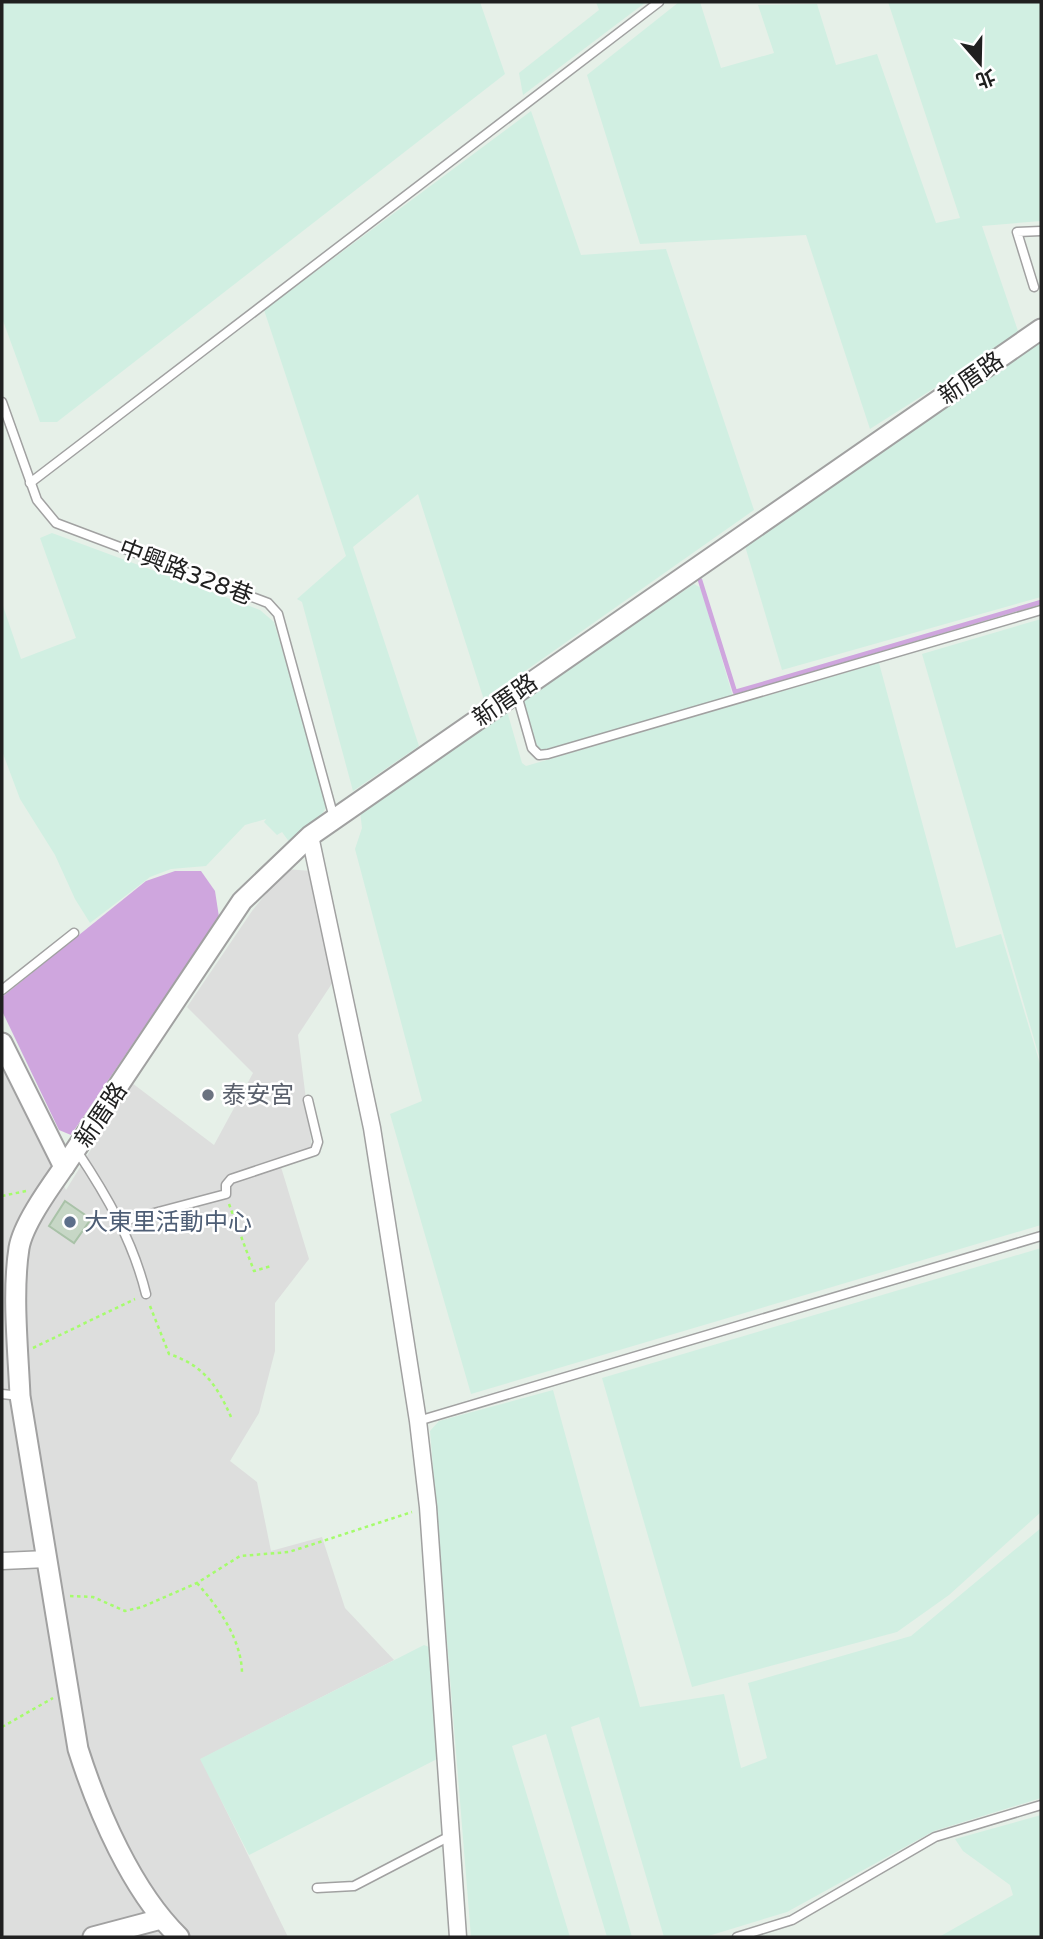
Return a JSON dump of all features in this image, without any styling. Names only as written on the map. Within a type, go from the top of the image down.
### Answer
[{"type":"street","name":"新厝路","points":[[179,1937],[138,1889],[86,1773],[78,1749],[47,1559],[11,1395],[18,1355],[19,1246],[36,1212],[242,901],[310,836],[1041,330]]},
{"type":"street","points":[[310,836],[372,1128],[418,1421],[428,1507],[458,1937]]},
{"type":"street","points":[[2,1043],[64,1167]]},
{"type":"street","points":[[2,1561],[47,1559]]},
{"type":"street","points":[[93,1937],[161,1919]]},
{"type":"lane","points":[[30,483],[659,2]]},
{"type":"lane","points":[[1034,287],[1017,232],[1041,230]]},
{"type":"lane","name":"中興路328巷","points":[[2,402],[37,500],[56,523],[268,603],[278,614],[334,818]]},
{"type":"lane","points":[[516,692],[531,748],[538,755],[548,754],[1041,610]]},
{"type":"lane","points":[[2,990],[74,933]]},
{"type":"lane","points":[[120,1222],[226,1194],[226,1185],[232,1179],[315,1151],[318,1142],[308,1100]]},
{"type":"lane","points":[[77,1151],[120,1222],[137,1257],[146,1294]]},
{"type":"lane","points":[[418,1421],[1041,1236]]},
{"type":"lane","points":[[737,1937],[792,1920],[935,1837],[1041,1805]]},
{"type":"lane","points":[[317,1888],[354,1886],[450,1836]]},
{"type":"path","points":[[226,1194],[254,1271],[271,1266]]},
{"type":"path","points":[[18,1355],[146,1294],[169,1354],[192,1361],[220,1393],[231,1417]]},
{"type":"path","points":[[53,1595],[93,1597],[125,1611],[142,1607],[197,1583],[240,1556],[289,1552],[428,1507]]},
{"type":"path","points":[[197,1583],[217,1606],[242,1656],[242,1674]]},
{"type":"path","points":[[2,1727],[68,1690]]},
{"type":"shaded area","points":[[286,869],[311,871],[333,982],[298,1035],[312,1148],[281,1167],[309,1259],[275,1303],[275,1351],[259,1413],[230,1461],[257,1482],[271,1551],[322,1537],[345,1608],[394,1660],[201,1759],[288,1937],[2,1937],[2,1062],[66,1190],[132,1083],[214,1145],[253,1073],[187,1007],[252,911]]},
{"type":"shaded area","points":[[175,871],[201,871],[215,891],[219,917],[71,1135],[59,1130],[2,1011],[2,997],[146,881]]},
{"type":"green space","points":[[2,2],[480,2],[505,74],[57,422],[40,422],[2,318]]},
{"type":"green space","points":[[596,2],[646,2],[523,95],[519,73],[599,10]]},
{"type":"green space","points":[[679,2],[700,2],[721,68],[774,53],[758,5],[817,4],[836,65],[877,54],[936,223],[960,218],[888,2],[1041,2],[1041,221],[982,226],[1019,334],[870,429],[806,235],[640,244],[587,75]]},
{"type":"green space","points":[[531,111],[581,255],[666,249],[754,510],[484,700],[418,494],[353,547],[419,746],[353,791],[302,602],[297,599],[346,556],[264,310]]},
{"type":"green space","points":[[1041,341],[1041,597],[782,670],[745,546]]},
{"type":"green space","points":[[52,533],[260,610],[274,622],[328,805],[317,821],[290,843],[282,832],[277,835],[264,822],[266,819],[245,825],[206,866],[171,869],[150,877],[90,923],[75,899],[55,855],[20,799],[2,751],[2,603],[21,659],[76,638],[40,538]]},
{"type":"green space","points":[[694,584],[701,588],[733,697],[543,750],[537,747],[523,700]]},
{"type":"green space","points":[[1041,619],[1041,1063],[922,654]]},
{"type":"green space","points":[[879,663],[956,948],[1001,934],[1041,1067],[1041,1225],[471,1394],[390,1114],[422,1101],[355,849],[362,828],[360,811],[507,711],[522,763],[526,766]]},
{"type":"green space","points":[[1041,1248],[1041,1512],[949,1595],[897,1632],[692,1687],[602,1378]]},
{"type":"green space","points":[[553,1390],[640,1707],[724,1694],[741,1768],[767,1758],[748,1683],[911,1636],[1041,1528],[1041,1798],[934,1831],[787,1912],[705,1937],[664,1937],[599,1717],[571,1727],[632,1937],[607,1937],[546,1734],[512,1746],[570,1937],[471,1937],[430,1431],[439,1421]]},
{"type":"green space","points":[[424,1645],[429,1647],[439,1758],[249,1855],[200,1759]]},
{"type":"green space","points":[[1041,1815],[1041,1937],[939,1937],[1013,1895],[1010,1885],[963,1851],[955,1839]]},
{"type":"building","name":"大東里活動中心","points":[[65,1201],[91,1219],[74,1243],[49,1226]]},
{"type":"waterway","points":[[700,580],[735,692],[1041,602]]},
{"type":"place","name":"泰安宮","points":[[208,1095]]},
{"type":"place","name":"大東里活動中心","points":[[70,1222]]}]
